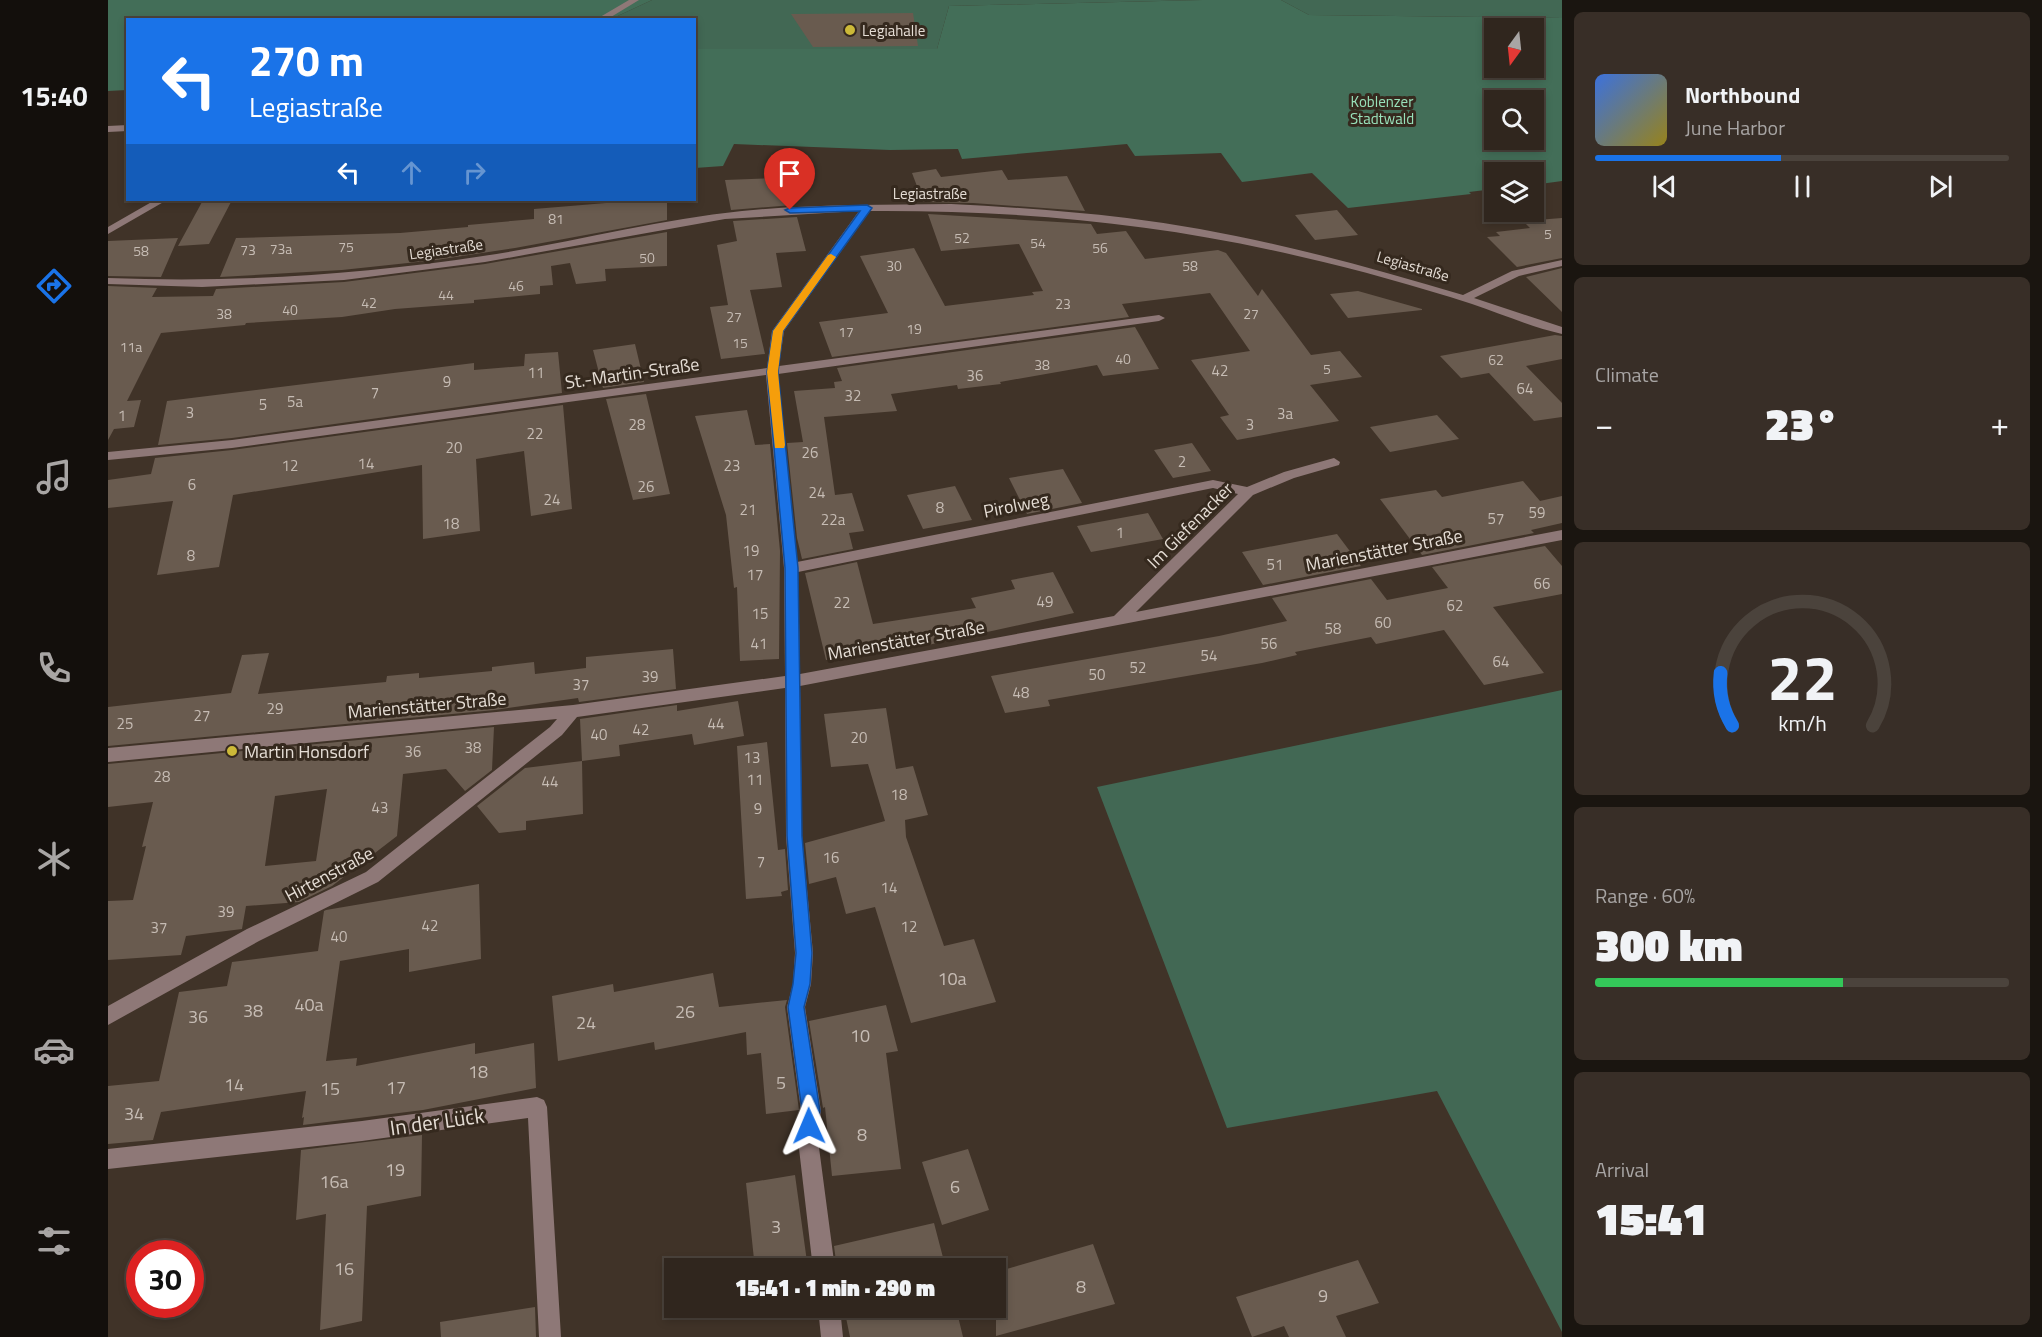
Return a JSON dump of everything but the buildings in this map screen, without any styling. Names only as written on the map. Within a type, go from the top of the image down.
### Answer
[{"type":"street","points":[[603,18],[635,0]]},
{"type":"street","points":[[108,129],[126,128]]},
{"type":"street","points":[[108,231],[160,201]]},
{"type":"street","name":"Legiastraße","points":[[108,281],[195,283],[344,278],[486,259],[724,216],[771,211],[920,206],[1082,214],[1179,227],[1314,255],[1467,297],[1562,331]]},
{"type":"street","points":[[823,1258],[808,1140],[811,1111],[796,1007],[802,984],[804,953],[794,836],[791,568],[772,372],[778,331],[867,208]]},
{"type":"street","points":[[1467,297],[1516,273],[1562,263]]},
{"type":"street","name":"St.-Martin-Straße","points":[[108,456],[232,444],[1159,318]]},
{"type":"street","name":"Im Giefenacker","points":[[1118,621],[1248,492],[1289,475],[1334,462]]},
{"type":"street","name":"Pirolweg","points":[[791,568],[1213,484],[1248,492]]},
{"type":"street","name":"Marienstätter Straße","points":[[108,755],[573,711],[793,681],[1562,535]]},
{"type":"street","name":"Hirtenstraße","points":[[108,1016],[253,935],[372,877],[556,731],[573,711]]},
{"type":"street","name":"In der Lück","points":[[109,1161],[362,1131],[537,1107],[550,1337]]},
{"type":"street","points":[[830,1318],[832,1337]]},
{"type":"green space","points":[[108,0],[652,0],[613,18],[126,18],[126,90],[108,91]]},
{"type":"green space","points":[[652,0],[1202,0],[949,6],[937,49],[696,49],[696,18],[613,18]]},
{"type":"green space","points":[[1281,0],[1562,0],[1562,18],[1309,15]]},
{"type":"green space","name":"Koblenzer Stadtwald","points":[[1281,0],[1309,15],[1562,18],[1562,181],[1544,183],[1544,162],[1484,162],[1484,190],[1469,192],[1471,194],[1348,208],[1312,173],[1242,182],[1221,153],[1135,156],[1127,144],[962,159],[958,149],[890,150],[734,144],[723,166],[696,168],[696,49],[937,49],[949,6]]},
{"type":"green space","points":[[1562,690],[1562,1332],[1437,1091],[1227,1128],[1097,787]]},
{"type":"slow traffic","points":[[780,445],[772,372],[778,331],[831,257]]},
{"type":"place","name":"Legiahalle","points":[[850,30]]},
{"type":"place","name":"Martin Honsdorf","points":[[232,751]]},
{"type":"route","points":[[790,210],[867,208],[778,331],[772,372],[791,568],[794,836],[804,953],[802,984],[796,1007],[811,1111],[809,1126]]}]
